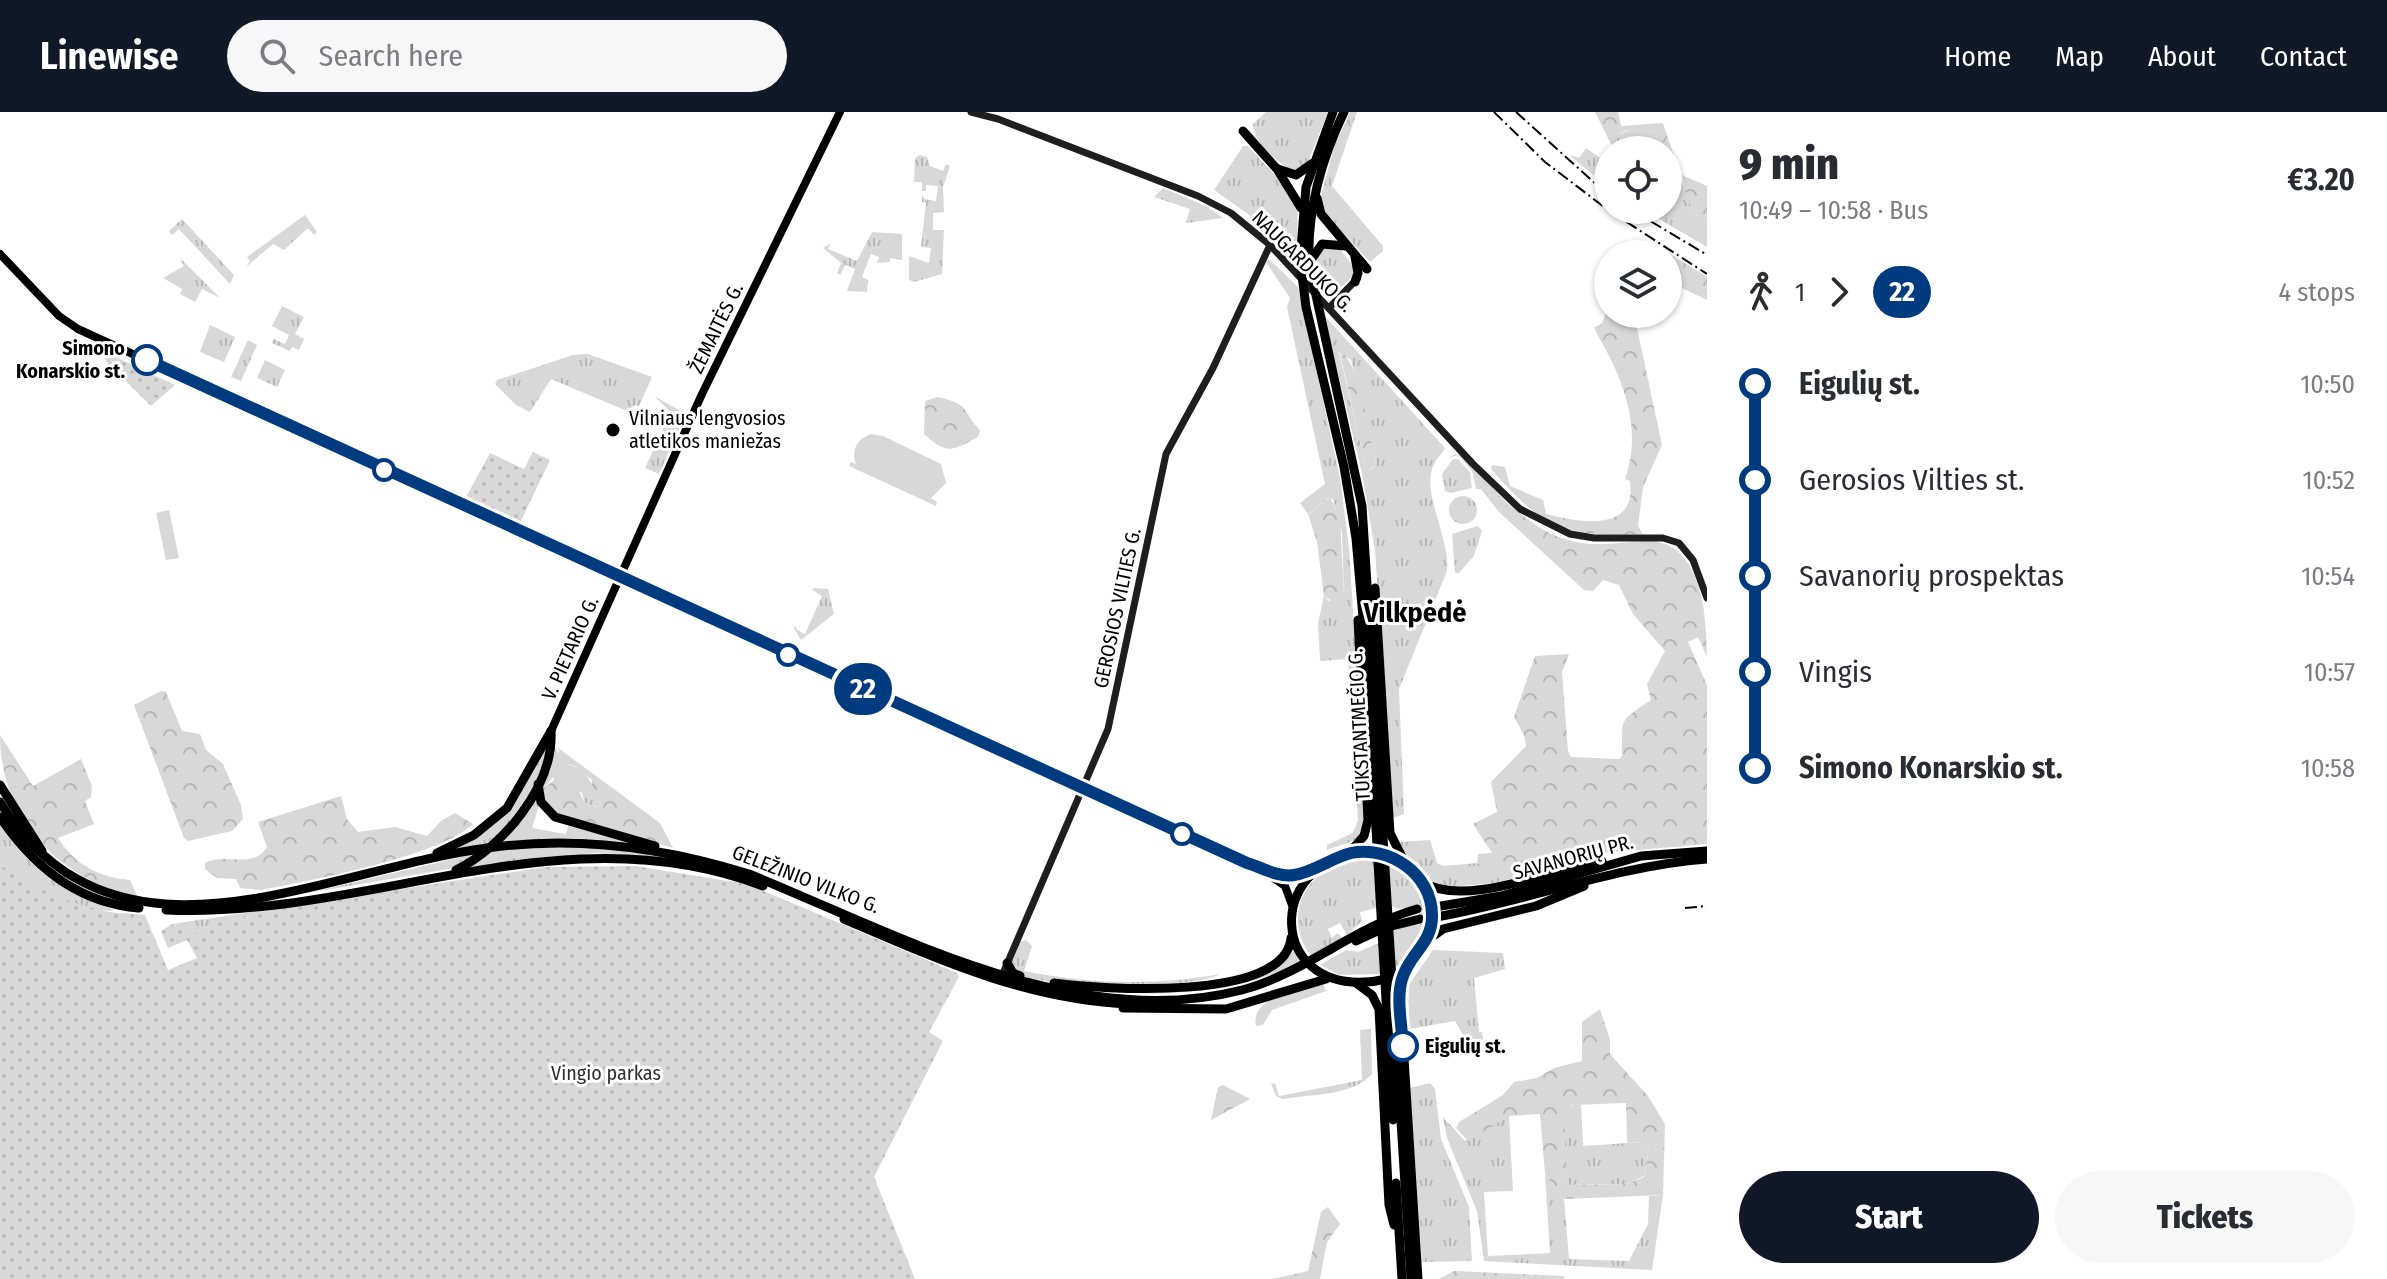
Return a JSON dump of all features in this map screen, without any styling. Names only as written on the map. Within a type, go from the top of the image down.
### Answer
[{"type":"highway","name":"TŪKSTANTMEČIO G.","points":[[1333,112],[1313,163],[1302,212],[1305,262],[1344,467],[1369,640]]},
{"type":"highway","name":"TŪKSTANTMEČIO G.","points":[[1305,262],[1322,163],[1344,112]]},
{"type":"highway","points":[[1243,131],[1277,169],[1298,198],[1302,212]]},
{"type":"highway","points":[[1277,169],[1296,175],[1313,163]]},
{"type":"highway","points":[[1316,188],[1321,214],[1367,269]]},
{"type":"highway","points":[[1305,262],[1322,244],[1335,242],[1351,250],[1358,273],[1355,282]]},
{"type":"highway","name":"TŪKSTANTMEČIO G.","points":[[1318,336],[1362,506],[1398,1169],[1409,1251]]},
{"type":"highway","points":[[1362,506],[1376,604],[1390,833],[1408,867],[1422,882],[1432,911],[1427,941]]},
{"type":"highway","points":[[1348,854],[1364,836],[1368,820],[1357,618],[1359,577]]},
{"type":"highway","points":[[444,875],[468,864],[500,840],[523,813],[538,784],[552,743],[551,731]]},
{"type":"highway","points":[[420,861],[465,840],[496,819],[515,798],[551,731]]},
{"type":"highway","points":[[538,784],[541,802],[555,817],[714,863]]},
{"type":"highway","points":[[0,785],[42,852],[67,876]]},
{"type":"highway","name":"GELEŽINIO VILKO G.","points":[[0,802],[34,850],[67,876],[121,899],[193,903],[297,892],[451,854],[526,844],[620,844],[714,863],[1000,978],[1090,998],[1171,1003],[1220,999],[1265,988],[1373,932],[1419,914]]},
{"type":"highway","name":"GELEŽINIO VILKO G.","points":[[0,817],[14,838],[49,873],[95,900],[120,906],[169,910],[229,909],[569,858],[624,856],[685,864],[746,879],[968,972],[1090,998]]},
{"type":"highway","name":"SAVANORIŲ PR.","points":[[1450,910],[1641,856],[1707,851]]},
{"type":"highway","points":[[1090,998],[1128,991],[1202,986],[1264,969],[1285,955],[1292,930],[1292,905],[1306,878],[1328,861],[1348,854],[1375,852],[1408,867]]},
{"type":"highway","points":[[1422,882],[1445,891],[1481,888],[1597,861],[1641,856]]},
{"type":"highway","name":"SAVANORIŲ PR.","points":[[1450,910],[1515,902],[1620,871],[1707,859]]},
{"type":"highway","points":[[1411,1279],[1410,1176],[1400,986],[1408,965],[1427,941],[1443,929],[1547,903],[1620,871]]},
{"type":"highway","points":[[1435,912],[1450,910]]},
{"type":"highway","points":[[1292,930],[1302,955],[1319,973],[1333,979]]},
{"type":"highway","points":[[1007,963],[1013,973],[1048,987]]},
{"type":"highway","points":[[1090,998],[1148,1011],[1210,1011],[1261,1001],[1317,979],[1356,983],[1386,978],[1408,965]]},
{"type":"highway","points":[[1024,977],[1128,991]]},
{"type":"highway","points":[[1356,983],[1372,995],[1379,1009],[1389,1205],[1418,1279]]},
{"type":"highway","name":"TŪKSTANTMEČIO G.","points":[[1398,1169],[1409,1251]]},
{"type":"highway","points":[[1408,1232],[1410,1176]]},
{"type":"highway","points":[[1402,1279],[1409,1251]]},
{"type":"main road","name":"ŽEMAITĖS G.","points":[[618,578],[838,112]]},
{"type":"main road","name":"NAUGARDUKO G.","points":[[971,112],[998,119],[1198,196],[1231,213],[1270,245],[1507,498],[1550,527],[1594,538],[1663,538],[1679,543],[1693,560],[1707,598]]},
{"type":"main road","name":"NAUGARDUKO G.","points":[[989,112],[998,119]]},
{"type":"main road","name":"GEROSIOS VILTIES G.","points":[[1000,978],[1108,729],[1166,454],[1213,368],[1270,245]]},
{"type":"main road","points":[[0,254],[53,310],[78,329],[1247,863],[1282,882],[1292,905]]},
{"type":"main road","points":[[1329,308],[1367,269]]},
{"type":"main road","name":"V. PIETARIO G.","points":[[551,731],[618,578]]},
{"type":"main road","points":[[1247,863],[1293,875],[1328,861]]},
{"type":"green space","points":[[1266,112],[1328,112],[1308,162],[1297,172],[1275,159],[1257,139],[1253,124]]},
{"type":"green space","points":[[1350,112],[1357,112],[1332,186],[1383,246],[1383,251],[1370,262],[1324,213],[1320,200],[1334,147]]},
{"type":"green space","points":[[1595,112],[1618,112],[1621,126],[1663,123],[1667,136],[1646,136],[1631,130],[1618,136],[1607,136]]},
{"type":"green space","points":[[1633,129],[1648,136],[1618,136]]},
{"type":"green space","points":[[1243,146],[1248,146],[1292,193],[1298,206],[1296,259],[1265,226],[1214,190]]},
{"type":"green space","points":[[1586,148],[1594,154],[1594,176],[1569,155],[1579,158]]},
{"type":"green space","points":[[919,155],[927,157],[930,166],[943,171],[946,164],[950,166],[943,187],[944,212],[933,213],[933,230],[944,230],[942,274],[914,282],[909,280],[909,256],[929,263],[931,248],[921,247],[926,203],[922,202],[922,195],[925,199],[936,201],[938,186],[926,185],[926,191],[922,191],[922,182],[914,182],[915,158]]},
{"type":"green space","points":[[1682,175],[1707,186],[1707,218],[1696,215],[1687,199]]},
{"type":"green space","points":[[1682,181],[1696,215],[1707,218],[1707,247],[1668,224],[1682,224]]},
{"type":"green space","points":[[1163,188],[1206,206],[1223,218],[1186,223],[1190,209],[1154,197]]},
{"type":"green space","points":[[305,215],[317,232],[314,235],[308,228],[284,250],[273,244],[246,267],[250,261],[247,257]]},
{"type":"green space","points":[[182,219],[234,275],[230,284],[179,229],[172,235],[169,231]]},
{"type":"green space","points":[[872,232],[902,234],[902,260],[890,258],[890,262],[877,263],[879,257],[871,254],[862,277],[868,280],[867,292],[847,291],[855,269],[845,265],[840,275],[837,273],[841,263],[823,248],[830,244],[828,249],[857,261]]},
{"type":"green space","points":[[1325,247],[1340,249],[1355,269],[1353,276],[1334,294],[1319,283],[1317,259]]},
{"type":"green space","points":[[179,257],[220,298],[202,289],[195,302],[180,294],[182,289],[163,278],[184,266]]},
{"type":"green space","points":[[1269,259],[1298,287],[1340,478],[1349,547],[1366,820],[1357,838],[1327,850],[1327,845],[1353,833],[1358,820],[1348,659],[1320,661],[1318,623],[1324,596],[1329,601],[1344,596],[1342,533],[1333,499],[1328,498],[1308,514],[1300,503],[1325,484],[1287,307],[1290,298],[1266,262]]},
{"type":"green space","points":[[1682,261],[1707,277],[1707,300],[1682,288]]},
{"type":"green space","points":[[282,306],[304,317],[295,334],[304,339],[299,350],[292,347],[290,351],[272,343],[274,339],[285,344],[289,335],[272,326]]},
{"type":"green space","points":[[1324,315],[1445,448],[1434,464],[1431,488],[1445,545],[1447,571],[1399,689],[1404,814],[1393,818],[1375,550],[1362,473]],"holes":[[[1339,352],[1351,360],[1376,465],[1370,470],[1366,468]]]},
{"type":"green space","points":[[210,325],[235,337],[224,362],[200,352]]},
{"type":"green space","points":[[1594,328],[1637,328],[1662,445],[1643,487],[1638,526],[1643,534],[1593,534],[1556,525],[1526,505],[1491,469],[1492,465],[1505,467],[1510,486],[1543,500],[1546,514],[1589,521],[1615,517],[1624,510],[1630,498],[1630,481],[1625,479],[1630,459],[1631,420],[1613,364]]},
{"type":"green space","points":[[248,340],[257,345],[241,381],[231,377]]},
{"type":"green space","points":[[1339,349],[1347,357],[1364,402],[1376,465],[1369,470],[1366,469]]},
{"type":"green space","points":[[109,354],[175,385],[151,406],[105,360]]},
{"type":"green space","points":[[588,354],[652,377],[639,406],[635,405],[627,411],[551,379],[530,412],[516,405],[495,384],[497,380],[573,355]]},
{"type":"green space","points":[[265,360],[285,370],[277,387],[257,378]]},
{"type":"green space","points":[[654,396],[686,414],[659,474],[645,468],[665,425],[671,427],[676,417]]},
{"type":"green space","points":[[937,397],[961,406],[980,430],[978,437],[950,449],[938,445],[924,434],[925,401]]},
{"type":"green space","points":[[871,434],[883,436],[941,464],[946,483],[931,498],[937,502],[936,506],[849,466],[851,462],[856,464],[854,454],[859,442]]},
{"type":"green space","points":[[533,452],[550,460],[519,525],[465,499],[490,453],[524,469]]},
{"type":"green space","points":[[1455,454],[1462,455],[1506,502],[1499,512],[1481,489],[1476,489],[1472,471],[1458,455],[1449,458]]},
{"type":"green space","points":[[1453,459],[1458,459],[1470,472],[1472,488],[1451,493],[1445,491],[1442,474]]},
{"type":"green space","points":[[1463,496],[1473,500],[1477,510],[1473,520],[1463,524],[1453,520],[1449,510],[1453,500]]},
{"type":"green space","points":[[1330,497],[1340,518],[1344,596],[1333,602],[1324,596],[1317,542],[1308,514]]},
{"type":"green space","points":[[1506,502],[1551,534],[1588,544],[1647,541],[1665,544],[1680,553],[1690,567],[1703,602],[1707,640],[1707,657],[1698,637],[1688,642],[1707,685],[1707,844],[1477,864],[1478,854],[1492,853],[1473,824],[1497,812],[1491,782],[1526,746],[1514,717],[1535,656],[1569,654],[1562,672],[1571,757],[1619,759],[1622,756],[1624,721],[1651,700],[1647,684],[1665,651],[1633,614],[1619,585],[1603,580],[1593,591],[1584,590],[1499,512]]},
{"type":"green space","points":[[169,510],[179,558],[166,560],[156,513]]},
{"type":"green space","points":[[1478,526],[1482,531],[1474,556],[1458,574],[1455,572],[1452,534]]},
{"type":"green space","points":[[828,589],[834,614],[801,640],[795,625],[805,634],[822,596],[812,590]]},
{"type":"green space","points":[[161,691],[166,692],[182,731],[200,734],[206,750],[223,764],[241,805],[243,819],[232,831],[188,841],[184,838],[134,705]]},
{"type":"green space","points":[[0,735],[33,786],[81,759],[92,786],[91,797],[85,801],[94,824],[58,838],[72,855],[89,868],[130,880],[138,898],[84,877],[40,841],[23,818],[11,793],[3,765]]},
{"type":"green space","points":[[546,742],[542,766],[529,797],[501,836],[476,847],[449,852],[485,831],[510,808]]},
{"type":"green space","points":[[554,747],[569,765],[586,775],[601,805],[597,807],[585,803],[582,793],[554,776],[544,788],[549,807],[544,801],[542,786]]},
{"type":"green space","points":[[558,748],[660,823],[673,848],[558,815],[549,807],[544,788],[554,780],[551,770],[555,765],[572,778],[585,803],[596,807],[601,805],[591,787],[592,780],[575,766],[561,762]]},
{"type":"green space","points":[[341,796],[347,819],[358,832],[395,827],[427,836],[441,821],[455,813],[473,824],[457,836],[404,857],[261,890],[240,888],[236,879],[217,878],[205,869],[205,863],[213,860],[247,859],[261,854],[267,847],[258,822]]},
{"type":"green space","points":[[537,797],[539,805],[532,828],[566,834],[568,826],[628,842],[575,838],[503,841]]},
{"type":"green space","points":[[0,825],[23,854],[50,878],[81,897],[115,910],[87,908],[72,903],[0,865]]},
{"type":"green space","points":[[1430,840],[1437,863],[1443,866],[1568,855],[1577,858],[1578,863],[1493,883],[1441,888],[1430,883],[1411,866],[1400,851],[1399,842]]},
{"type":"green space","points":[[545,846],[624,848],[680,860],[595,853],[466,869],[492,851]]},
{"type":"green space","points":[[479,853],[454,868],[308,893]]},
{"type":"green space","points":[[1368,857],[1374,859],[1377,908],[1360,912],[1362,921],[1347,935],[1340,923],[1328,929],[1332,938],[1337,933],[1343,938],[1311,956],[1298,921],[1300,904],[1307,889],[1332,866]]},
{"type":"green space","points":[[1388,863],[1414,885],[1424,914],[1417,943],[1408,957],[1394,968],[1392,931],[1421,922],[1416,906],[1399,909],[1391,906]]},
{"type":"green space","name":"Vingio parkas","points":[[0,865],[61,898],[105,911],[145,915],[168,970],[197,958],[187,940],[168,948],[161,931],[172,924],[192,935],[222,922],[277,908],[545,867],[635,866],[747,884],[957,973],[959,977],[929,1032],[943,1041],[874,1177],[915,1279],[0,1279]]},
{"type":"green space","points":[[277,908],[223,922],[192,936],[172,924]]},
{"type":"green space","points":[[1026,940],[1032,946],[1024,971],[1097,981],[1147,982],[1220,974],[1181,983],[1120,986],[1034,979],[1019,974],[1010,965],[1020,942]]},
{"type":"green space","points":[[1379,943],[1380,974],[1340,975],[1320,965],[1346,950],[1358,952]]},
{"type":"green space","points":[[1433,950],[1503,953],[1505,969],[1474,978],[1479,1032],[1482,1032],[1483,1040],[1466,1040],[1455,1021],[1409,1029],[1408,986]]},
{"type":"green space","points":[[1294,951],[1301,962],[1262,978],[1202,990],[1139,994],[1198,987],[1244,976],[1281,961]]},
{"type":"green space","points":[[1323,984],[1326,991],[1272,1010],[1263,1025],[1256,1026],[1256,1016],[1269,1001],[1291,991]]},
{"type":"green space","points":[[1600,1009],[1610,1040],[1610,1054],[1648,1096],[1665,1124],[1663,1195],[1564,1199],[1545,1174],[1540,1114],[1509,1116],[1468,1141],[1456,1128],[1459,1122],[1503,1095],[1514,1082],[1537,1078],[1554,1068],[1582,1061],[1582,1022]],"holes":[[[1626,1103],[1627,1143],[1643,1142],[1649,1149],[1644,1177],[1627,1184],[1567,1185],[1564,1111],[1572,1105]]]},
{"type":"green space","points":[[1371,1029],[1372,1074],[1364,1081],[1331,1093],[1283,1099],[1276,1096],[1271,1084],[1275,1083],[1279,1096],[1362,1080],[1360,1030]]},
{"type":"green space","points":[[1430,1083],[1435,1089],[1441,1139],[1469,1207],[1472,1261],[1422,1262],[1410,1088]]},
{"type":"green space","points":[[1223,1085],[1250,1099],[1211,1120],[1218,1087]]},
{"type":"green space","points":[[1581,1104],[1583,1146],[1643,1142],[1649,1149],[1644,1176],[1627,1184],[1567,1185],[1563,1115],[1566,1107]]},
{"type":"green space","points":[[1509,1116],[1513,1191],[1484,1192],[1488,1256],[1550,1253],[1545,1174],[1564,1199],[1569,1259],[1629,1261],[1648,1224],[1649,1196],[1663,1195],[1652,1270],[1484,1261],[1477,1211],[1447,1138],[1443,1117],[1465,1141]]},
{"type":"green space","points":[[1328,1207],[1340,1224],[1327,1242],[1320,1279],[1272,1279],[1308,1271],[1321,1212]]},
{"type":"green space","points":[[1454,1271],[1564,1276],[1564,1279],[1439,1279]]},
{"type":"railway","points":[[1494,112],[1545,162],[1594,199]]},
{"type":"railway","points":[[1516,112],[1594,182]]},
{"type":"railway","points":[[1630,224],[1707,274]]},
{"type":"railway","points":[[1655,224],[1707,255]]},
{"type":"railway","points":[[1685,908],[1707,906]]},
{"type":"bus line","name":"22","points":[[147,360],[520,534],[1247,863],[1282,875],[1293,875],[1357,852],[1384,854],[1400,862],[1422,882],[1432,911],[1427,941],[1408,965],[1401,981],[1403,1046]]},
{"type":"place","name":"Simono Konarskio st.","points":[[147,360]]},
{"type":"place","name":"Vilniaus lengvosios atletikos maniežas","points":[[613,430]]},
{"type":"place","name":"Eigulių st.","points":[[1403,1046]]},
{"type":"district","name":"Vilkpėdė","points":[[1415,612]]}]
